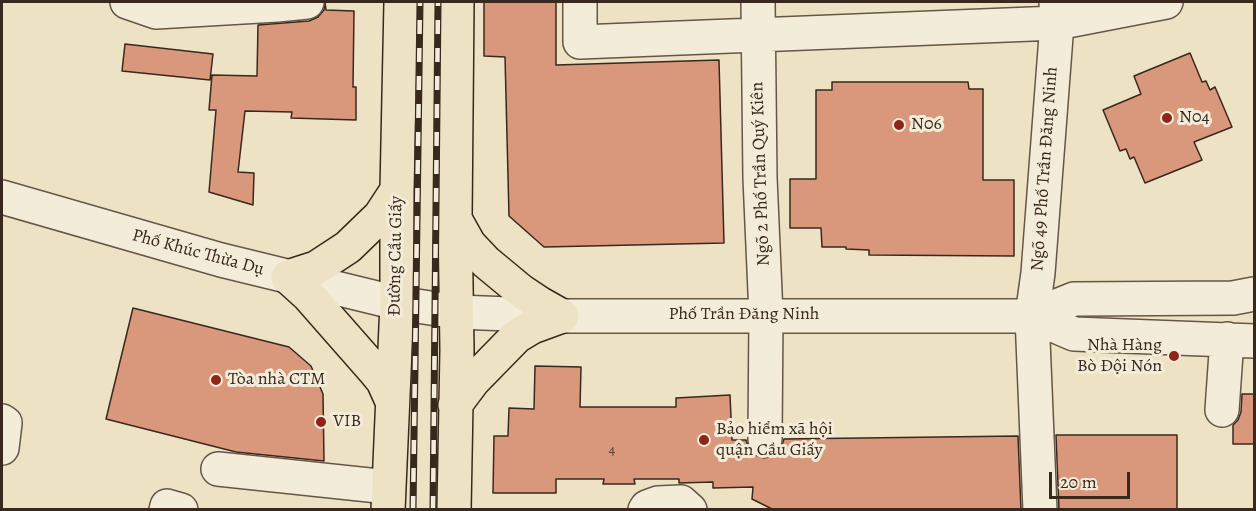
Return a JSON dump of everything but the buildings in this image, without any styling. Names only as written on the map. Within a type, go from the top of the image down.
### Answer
[{"type":"main road","name":"Đường Cầu Giấy","points":[[388,498],[397,303],[401,2]]},
{"type":"main road","points":[[454,510],[457,312],[455,219],[457,2]]},
{"type":"main road","points":[[288,277],[316,268],[348,247],[380,216],[397,190]]},
{"type":"main road","points":[[455,219],[469,244],[486,262],[521,291],[562,316]]},
{"type":"main road","points":[[288,277],[309,296],[374,370],[383,381],[392,401]]},
{"type":"main road","points":[[455,405],[473,381],[517,336],[532,327],[562,316]]},
{"type":"street","points":[[127,2],[156,12],[307,2]]},
{"type":"street","points":[[579,2],[580,42],[758,17],[1056,12],[1166,2]]},
{"type":"street","name":"Ngõ 49 Phố Trần Đăng Ninh","points":[[1040,510],[1032,316],[1038,273],[1056,12]]},
{"type":"street","name":"Ngõ 2 Phố Trần Quý Kiên","points":[[758,17],[760,178],[766,315],[765,440]]},
{"type":"street","name":"Phố Khúc Thừa Dụ","points":[[2,197],[288,277],[397,303],[457,312]]},
{"type":"street","name":"Phố Trần Đăng Ninh","points":[[457,312],[562,316],[1032,316],[1074,299],[1233,298],[1254,294]]},
{"type":"street","name":"Phố Trần Đăng Ninh","points":[[1032,316],[1074,334],[1241,340]]},
{"type":"street","points":[[1222,410],[1241,340]]},
{"type":"street","points":[[2,421],[5,423],[2,448]]},
{"type":"street","points":[[218,469],[388,498]]},
{"type":"street","points":[[645,510],[658,503],[681,502],[690,510]]},
{"type":"street","points":[[166,510],[166,506],[181,510]]},
{"type":"railway","points":[[413,510],[420,2]]},
{"type":"railway","points":[[433,510],[438,2]]},
{"type":"place","name":"N04","points":[[1167,118]]},
{"type":"place","name":"N06","points":[[899,125]]},
{"type":"place","name":"Nhà Hàng Bò Đội Nón","points":[[1174,356]]},
{"type":"place","name":"Tòa nhà CTM","points":[[216,380]]},
{"type":"place","name":"VIB","points":[[321,422]]},
{"type":"place","name":"Bảo hiểm xã hội quận Cầu Giấy","points":[[704,440]]}]
